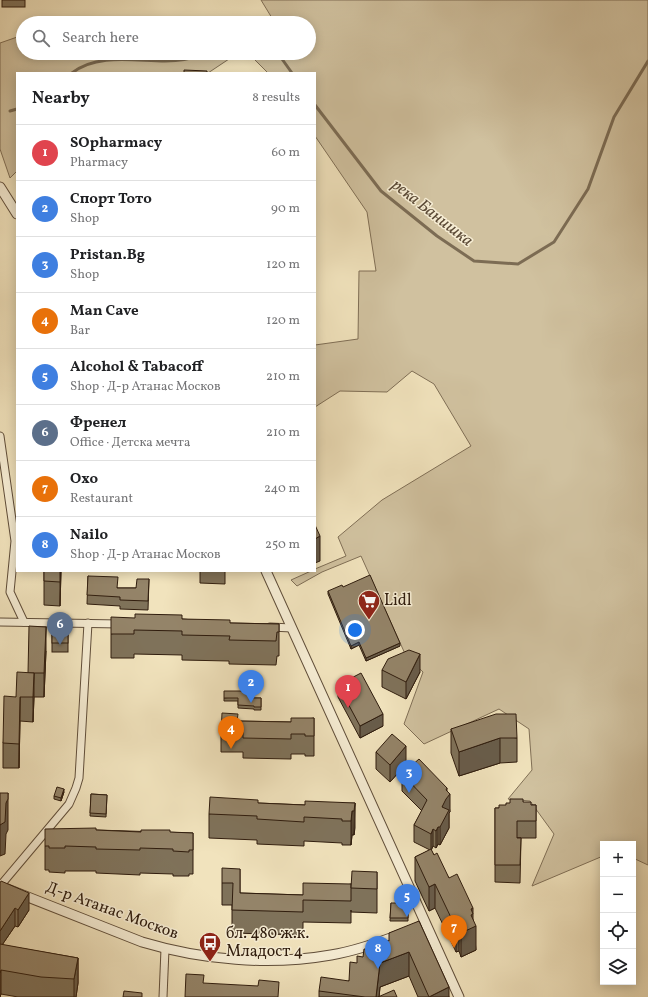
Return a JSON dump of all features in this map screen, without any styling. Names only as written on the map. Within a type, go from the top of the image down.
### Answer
[{"type":"street","points":[[0,187],[16,213]]},
{"type":"street","points":[[0,204],[8,206],[16,213]]},
{"type":"street","points":[[0,436],[15,540],[10,592],[24,622]]},
{"type":"street","points":[[266,572],[423,925],[459,997]]},
{"type":"street","points":[[0,622],[129,624]]},
{"type":"street","points":[[0,886],[56,822],[69,804],[76,788],[79,778],[88,623]]},
{"type":"street","points":[[260,627],[292,628]]},
{"type":"street","name":"Д-р Атанас Москов","points":[[0,886],[142,942],[165,949],[227,959],[301,959],[331,955],[356,949],[407,932]]},
{"type":"street","points":[[163,997],[165,949]]},
{"type":"shaded area","points":[[261,0],[648,0],[648,865],[636,859],[636,841],[600,841],[600,857],[532,886],[554,834],[530,801],[508,799],[532,770],[529,729],[499,709],[424,744],[404,724],[423,672],[406,656],[361,556],[322,572],[297,586],[291,580],[309,572],[316,572],[316,569],[346,556],[338,537],[382,500],[471,446],[434,384],[412,371],[387,392],[340,391],[316,406],[316,345],[358,339],[359,271],[376,271],[367,212],[316,137],[316,72],[267,72],[255,60],[316,60],[316,16],[271,16]]},
{"type":"shaded area","points":[[16,37],[16,60],[228,60],[210,72],[16,72],[16,172],[10,178],[0,149],[0,43]]},
{"type":"building","points":[[184,70],[207,71],[207,72],[184,72]]},
{"type":"building","points":[[316,527],[320,536],[316,538]]},
{"type":"building","points":[[44,572],[60,572],[60,582],[44,581]]},
{"type":"building","name":"Lidl","points":[[370,575],[400,643],[366,658],[359,642],[351,646],[328,591],[342,585],[343,587]]},
{"type":"building","points":[[88,576],[118,577],[117,588],[136,588],[137,579],[149,579],[148,601],[120,600],[120,597],[87,595]]},
{"type":"building","points":[[135,614],[182,615],[182,619],[230,620],[230,623],[279,624],[279,632],[277,632],[276,641],[229,640],[230,636],[182,635],[182,631],[134,630],[134,634],[111,634],[111,617],[135,618]]},
{"type":"building","points":[[52,625],[68,625],[68,643],[52,643]]},
{"type":"building","points":[[29,626],[46,627],[44,673],[28,673]]},
{"type":"building","points":[[409,650],[420,654],[406,682],[382,670],[388,659]]},
{"type":"building","points":[[17,672],[34,673],[33,697],[20,697],[19,744],[3,743],[4,696],[16,697]]},
{"type":"building","points":[[361,673],[383,714],[360,726],[338,685]]},
{"type":"building","points":[[224,691],[248,691],[248,695],[253,695],[253,698],[261,698],[261,707],[238,705],[238,698],[224,698]]},
{"type":"building","points":[[222,713],[238,714],[237,721],[291,722],[291,718],[314,718],[314,736],[305,736],[305,734],[291,734],[291,739],[243,738],[243,732],[221,732]]},
{"type":"building","points":[[496,714],[516,714],[517,738],[500,738],[459,752],[451,729]]},
{"type":"building","points":[[392,734],[406,746],[390,765],[376,752]]},
{"type":"building","points":[[419,759],[447,788],[446,790],[450,794],[442,807],[449,810],[440,827],[438,827],[436,831],[433,829],[431,834],[414,825],[427,800],[402,774]]},
{"type":"building","points":[[57,787],[64,789],[61,798],[54,796]]},
{"type":"building","points":[[0,793],[8,793],[8,799],[6,803],[5,822],[0,825]]},
{"type":"building","points":[[91,794],[107,795],[106,814],[90,813]]},
{"type":"building","points":[[210,797],[258,800],[258,803],[305,805],[305,801],[355,803],[351,821],[342,821],[342,819],[304,817],[304,822],[257,819],[257,816],[209,814]]},
{"type":"building","points":[[510,799],[523,799],[523,802],[531,802],[531,805],[536,805],[536,821],[517,821],[517,838],[521,838],[520,865],[495,865],[495,808],[499,808],[499,805],[506,805],[506,803],[510,803]]},
{"type":"building","points":[[96,828],[96,830],[141,832],[141,830],[170,830],[170,832],[193,833],[193,850],[189,850],[189,852],[173,851],[173,849],[96,849],[96,847],[65,846],[65,848],[49,848],[49,846],[45,846],[45,829]]},
{"type":"building","points":[[431,849],[434,855],[437,853],[449,878],[457,874],[473,908],[471,909],[473,914],[471,915],[476,926],[461,933],[459,927],[456,928],[435,884],[429,887],[415,857]]},
{"type":"building","points":[[222,868],[240,869],[240,893],[303,895],[303,883],[351,884],[351,901],[303,900],[303,912],[232,910],[233,883],[222,883]]},
{"type":"building","points":[[352,871],[377,872],[377,889],[351,888]]},
{"type":"building","points":[[1,881],[29,893],[18,910],[15,908],[0,931],[0,883]]},
{"type":"building","points":[[391,903],[404,903],[408,918],[390,918]]},
{"type":"building","points":[[419,921],[449,987],[429,997],[409,952],[380,963],[376,997],[319,991],[321,977],[349,981],[350,962],[357,963],[357,956],[363,957],[364,949],[375,950],[371,940],[389,941],[389,933]]},
{"type":"building","points":[[0,944],[78,958],[74,979],[41,977],[1,970],[0,973]]},
{"type":"building","points":[[186,974],[204,975],[203,983],[258,986],[259,980],[279,982],[278,997],[185,997]]},
{"type":"building","points":[[394,990],[397,997],[378,997]]},
{"type":"building","points":[[124,991],[142,993],[142,997],[123,997]]},
{"type":"waterway","name":"река Банишка","points":[[74,72],[82,67],[105,60]]},
{"type":"waterway","name":"река Банишка","points":[[105,60],[117,60]]},
{"type":"waterway","name":"река Банишка","points":[[117,60],[129,60]]},
{"type":"waterway","name":"река Банишка","points":[[129,60],[179,60]]},
{"type":"waterway","name":"река Банишка","points":[[283,60],[291,72]]},
{"type":"waterway","name":"река Банишка","points":[[316,106],[381,191],[437,236],[474,261],[518,264],[554,242],[588,189],[614,117],[648,61]]},
{"type":"waterway","name":"река Банишка","points":[[10,111],[16,109]]},
{"type":"place","name":"Lidl","points":[[369,620]]},
{"type":"place","name":"Френел","points":[[60,645]]},
{"type":"place","name":"Спорт Тото","points":[[251,703]]},
{"type":"place","name":"SOpharmacy","points":[[348,708]]},
{"type":"place","name":"Man Cave","points":[[231,749]]},
{"type":"place","name":"Pristan.Bg","points":[[409,793]]},
{"type":"place","name":"Alcohol & Tabacoff","points":[[407,917]]},
{"type":"place","name":"Охо","points":[[454,948]]},
{"type":"place","name":"бл. 480 ж.к. Младост 4","points":[[210,962]]},
{"type":"place","name":"Nailo","points":[[378,969]]}]
